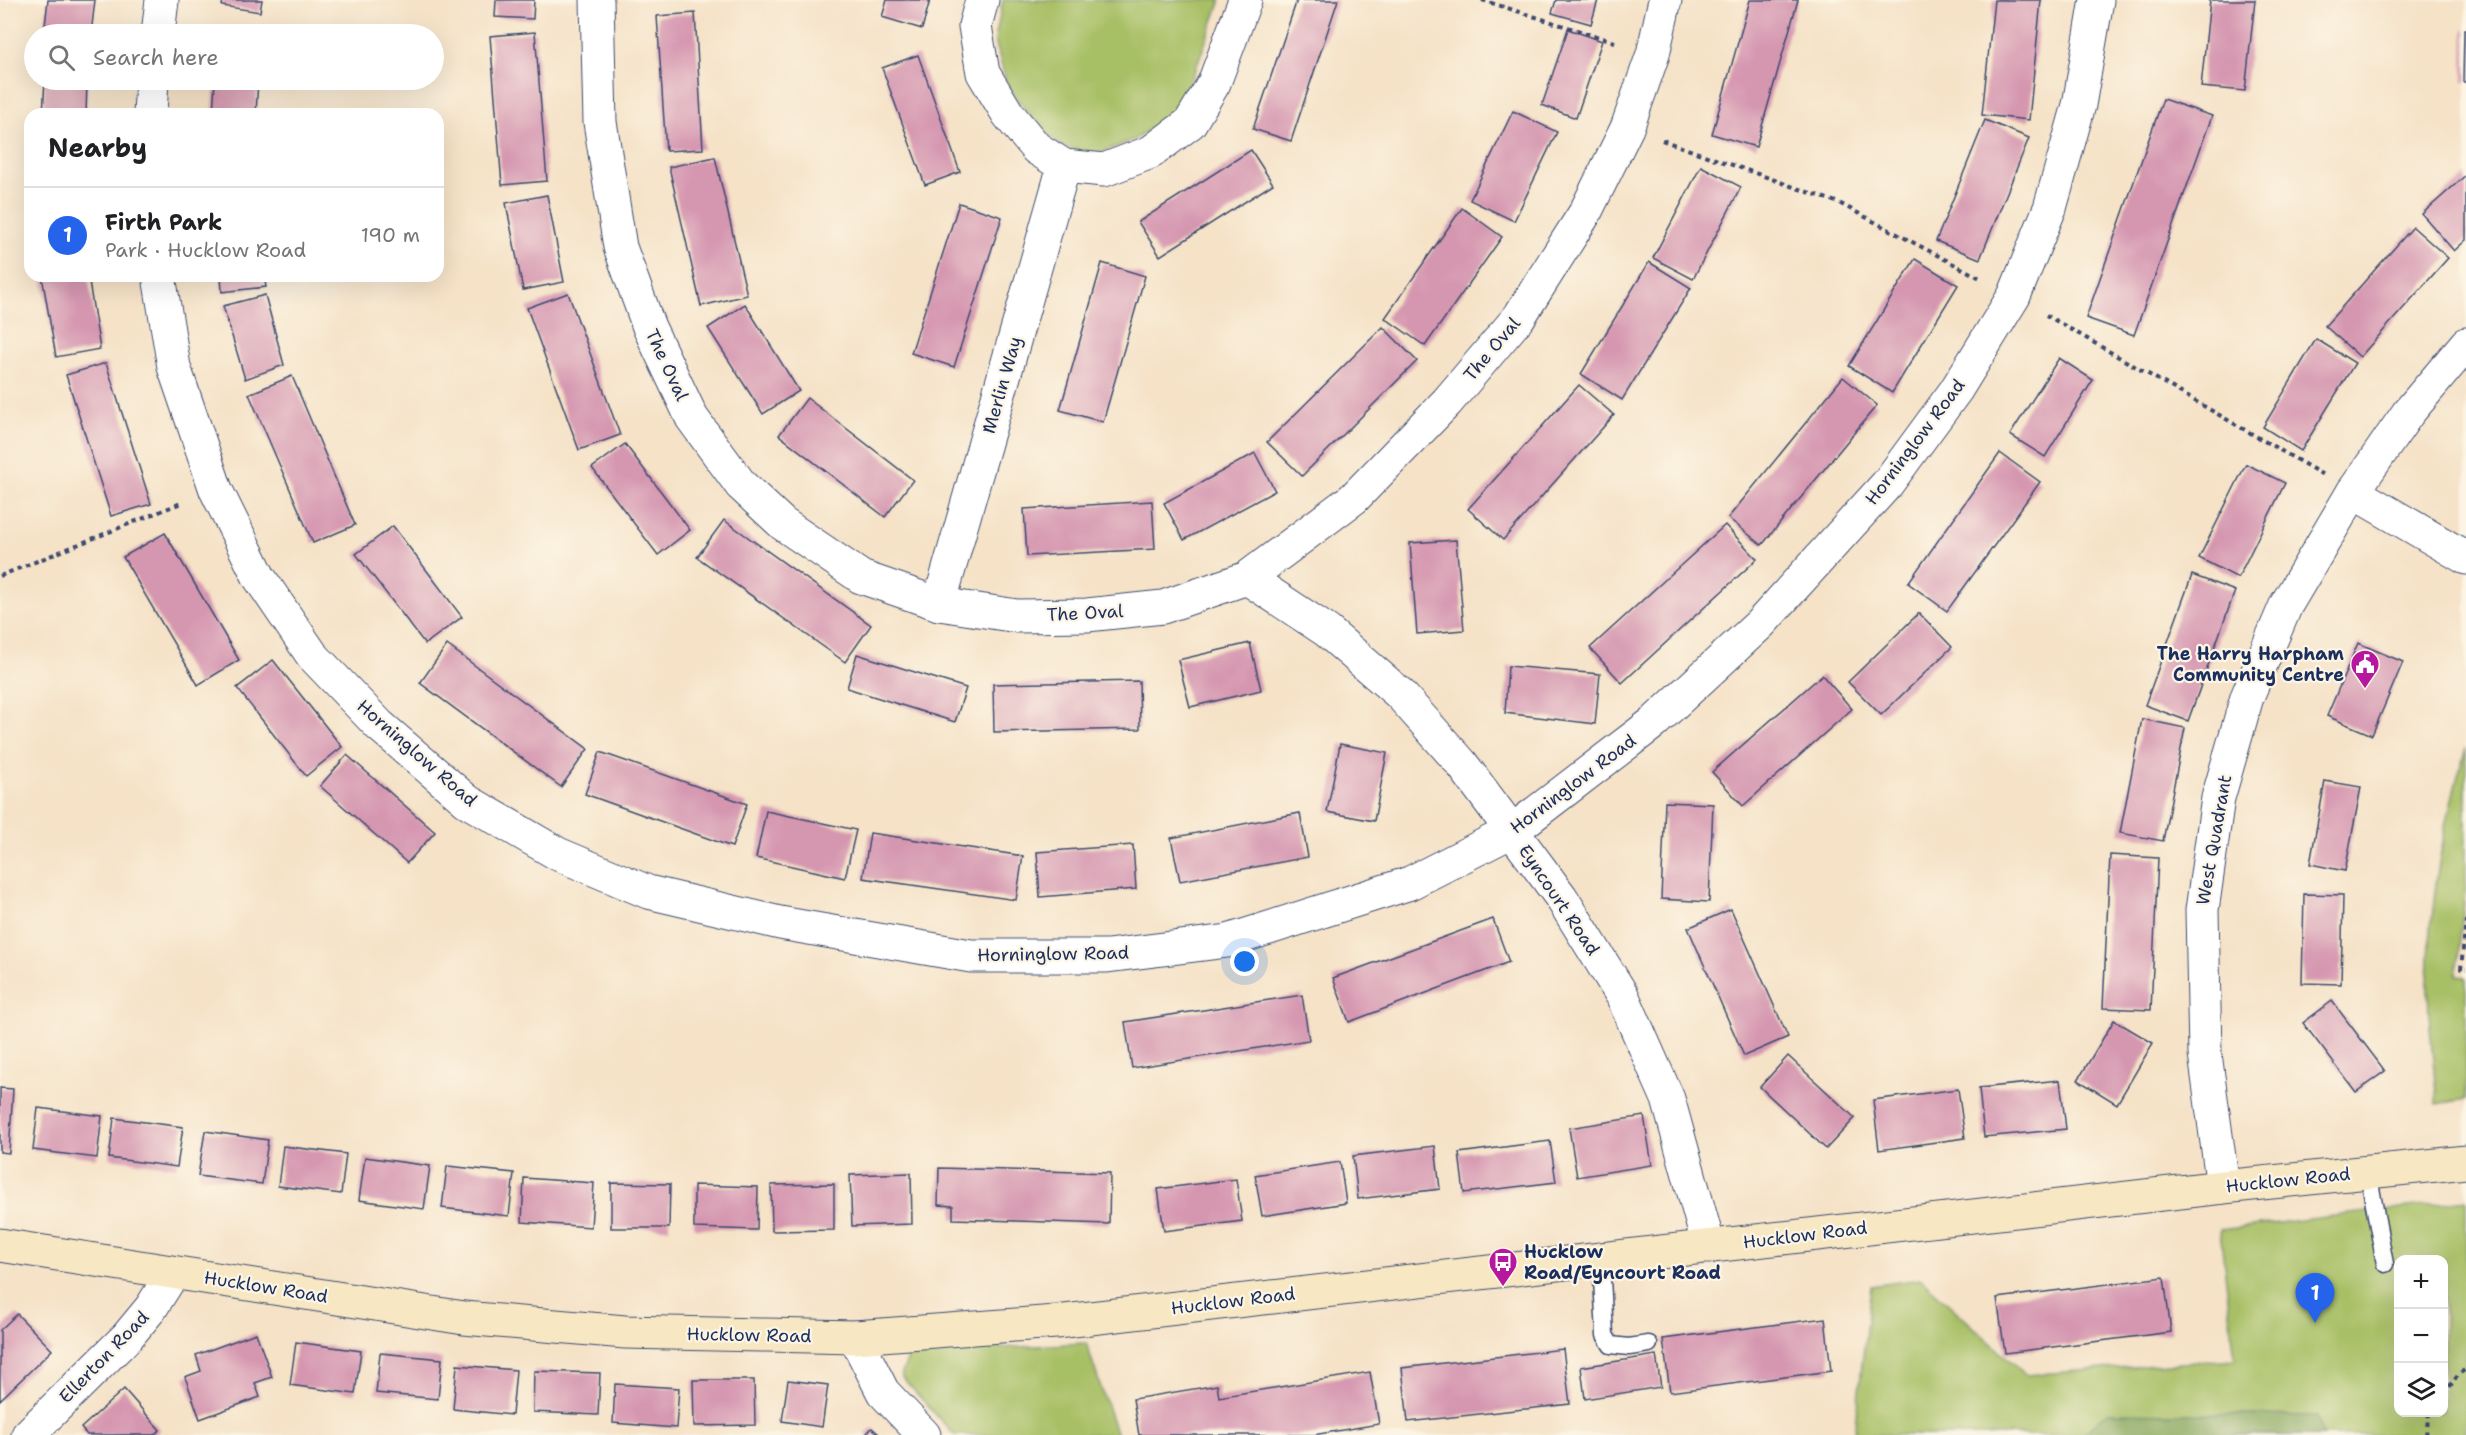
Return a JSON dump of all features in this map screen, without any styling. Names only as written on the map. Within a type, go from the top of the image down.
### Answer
[{"type":"street","points":[[159,24],[162,0]]},
{"type":"street","name":"The Oval","points":[[597,0],[600,122],[620,247],[649,327],[692,418],[741,485],[783,524],[861,577],[939,604],[1017,616],[1088,615],[1162,607],[1247,578],[1354,498],[1447,402],[1519,318],[1590,202],[1628,128],[1653,54],[1665,0]]},
{"type":"street","points":[[982,0],[975,26],[983,73],[1008,114],[1036,148],[1064,166],[1104,170],[1151,152],[1190,123],[1214,83],[1245,0]]},
{"type":"street","name":"Horninglow Road","points":[[160,282],[174,367],[216,490],[259,577],[312,655],[379,725],[467,801],[558,854],[648,892],[780,922],[971,956],[1107,956],[1228,941],[1410,883],[1512,831],[1653,723],[1760,624],[1887,484],[1956,390],[2014,296],[2050,208],[2079,105],[2097,0]]},
{"type":"street","points":[[150,108],[151,90]]},
{"type":"street","name":"Merlin Way","points":[[939,604],[1064,166]]},
{"type":"street","name":"West Quadrant","points":[[2223,1187],[2205,1054],[2202,910],[2218,798],[2247,697],[2286,605],[2353,492],[2408,413],[2466,344]]},
{"type":"street","points":[[2353,492],[2466,558]]},
{"type":"street","name":"Eyncourt Road","points":[[1247,578],[1327,631],[1400,694],[1462,764],[1561,897],[1622,995],[1668,1099],[1709,1247]]},
{"type":"street","name":"Hucklow Road","points":[[0,1245],[464,1318],[625,1332],[855,1337],[1056,1322],[2223,1187],[2466,1162]]},
{"type":"street","name":"Ellerton Road","points":[[28,1435],[127,1337],[151,1308],[173,1273]]},
{"type":"street","points":[[855,1337],[883,1392],[924,1435]]},
{"type":"lane","points":[[2368,1172],[2385,1264]]},
{"type":"lane","points":[[1601,1259],[1605,1335],[1611,1345],[1629,1347],[1650,1344]]},
{"type":"path","points":[[1482,0],[1653,54]]},
{"type":"path","points":[[0,576],[216,490]]},
{"type":"path","points":[[2466,920],[2462,969],[2466,969]]},
{"type":"path","points":[[2448,1389],[2466,1369]]},
{"type":"path","points":[[2426,1435],[2428,1417]]},
{"type":"green space","points":[[1003,0],[1221,0],[1195,70],[1175,112],[1135,139],[1098,154],[1062,147],[1035,122],[1007,86],[995,40]]},
{"type":"green space","points":[[2466,748],[2466,885],[2456,976],[2466,977],[2466,1099],[2437,1104],[2428,999],[2431,924],[2444,835]]},
{"type":"green space","points":[[2466,1200],[2466,1435],[1854,1435],[1871,1286],[1921,1279],[2026,1375],[2235,1359],[2220,1230]]},
{"type":"green space","points":[[1086,1343],[1117,1435],[954,1435],[901,1376],[910,1353]]},
{"type":"green space","points":[[2107,1413],[2316,1416],[2323,1435],[2082,1435]]},
{"type":"building","points":[[48,0],[95,0],[92,24],[45,24]]},
{"type":"building","points":[[223,0],[262,0],[260,12],[222,6]]},
{"type":"building","points":[[496,0],[534,0],[533,19],[495,17]]},
{"type":"building","points":[[887,0],[930,0],[922,29],[882,17]]},
{"type":"building","points":[[1297,0],[1338,0],[1291,141],[1253,129]]},
{"type":"building","points":[[1556,0],[1598,0],[1591,24],[1552,13]]},
{"type":"building","points":[[1750,0],[1798,0],[1756,147],[1712,134]]},
{"type":"building","points":[[1994,0],[2041,0],[2029,120],[1982,115]]},
{"type":"building","points":[[2210,0],[2255,0],[2245,91],[2201,87]]},
{"type":"building","points":[[695,13],[703,149],[666,151],[657,16]]},
{"type":"building","points":[[1568,29],[1602,41],[1576,118],[1542,105]]},
{"type":"building","points":[[2464,29],[2466,29],[2466,82],[2463,82]]},
{"type":"building","points":[[535,32],[547,181],[502,185],[490,36]]},
{"type":"building","points":[[918,55],[960,172],[925,185],[882,68]]},
{"type":"building","points":[[44,90],[87,90],[86,108],[43,108]]},
{"type":"building","points":[[214,90],[257,90],[256,108],[213,108]]},
{"type":"building","points":[[2163,99],[2212,116],[2134,335],[2086,318]]},
{"type":"building","points":[[1513,111],[1557,132],[1514,221],[1470,200]]},
{"type":"building","points":[[1985,120],[2029,138],[1980,259],[1936,241]]},
{"type":"building","points":[[1251,150],[1273,184],[1160,256],[1138,222]]},
{"type":"building","points":[[715,157],[747,295],[701,306],[669,167]]},
{"type":"building","points":[[1701,166],[1741,187],[1693,279],[1653,258]]},
{"type":"building","points":[[2466,175],[2466,240],[2454,251],[2422,214]]},
{"type":"building","points":[[547,195],[564,282],[523,290],[506,203]]},
{"type":"building","points":[[959,203],[1002,217],[954,367],[911,353]]},
{"type":"building","points":[[1462,208],[1502,237],[1425,346],[1385,318]]},
{"type":"building","points":[[2413,227],[2448,258],[2360,357],[2325,326]]},
{"type":"building","points":[[1915,259],[1958,285],[1892,393],[1849,366]]},
{"type":"building","points":[[1649,262],[1691,288],[1622,400],[1581,374]]},
{"type":"building","points":[[1102,263],[1145,276],[1103,422],[1060,410]]},
{"type":"building","points":[[43,282],[89,282],[100,349],[56,357]]},
{"type":"building","points":[[221,282],[265,282],[266,287],[222,292]]},
{"type":"building","points":[[568,293],[620,435],[579,450],[527,308]]},
{"type":"building","points":[[265,295],[284,365],[245,379],[223,306]]},
{"type":"building","points":[[745,304],[799,391],[763,414],[708,328]]},
{"type":"building","points":[[1383,327],[1417,361],[1302,476],[1267,442]]},
{"type":"building","points":[[2316,339],[2355,363],[2301,451],[2263,427]]},
{"type":"building","points":[[2059,358],[2093,380],[2045,457],[2010,435]]},
{"type":"building","points":[[106,363],[151,504],[111,516],[66,375]]},
{"type":"building","points":[[292,376],[355,525],[313,543],[249,394]]},
{"type":"building","points":[[1843,377],[1877,405],[1762,545],[1728,518]]},
{"type":"building","points":[[1579,385],[1614,415],[1503,540],[1468,509]]},
{"type":"building","points":[[807,398],[913,480],[885,517],[779,435]]},
{"type":"building","points":[[625,444],[690,530],[658,555],[592,468]]},
{"type":"building","points":[[1255,453],[1275,491],[1184,540],[1164,503]]},
{"type":"building","points":[[2000,453],[2040,482],[1947,611],[1908,583]]},
{"type":"building","points":[[2246,464],[2285,483],[2238,578],[2199,558]]},
{"type":"building","points":[[1152,501],[1155,549],[1027,556],[1024,509]]},
{"type":"building","points":[[724,520],[871,625],[845,662],[697,557]]},
{"type":"building","points":[[1725,525],[1757,559],[1622,683],[1590,648]]},
{"type":"building","points":[[393,526],[462,617],[425,644],[356,554]]},
{"type":"building","points":[[165,533],[239,660],[198,685],[123,557]]},
{"type":"building","points":[[1456,540],[1464,630],[1417,634],[1410,543]]},
{"type":"building","points":[[2192,575],[2235,591],[2188,721],[2145,705]]},
{"type":"building","points":[[1919,613],[1952,647],[1881,715],[1848,682]]},
{"type":"building","points":[[1250,643],[1261,690],[1190,707],[1178,660]]},
{"type":"building","name":"The Harry Harpham Community Centre","points":[[2358,643],[2403,662],[2372,735],[2327,716]]},
{"type":"building","points":[[447,645],[588,749],[561,787],[420,683]]},
{"type":"building","points":[[857,654],[966,688],[955,722],[847,688]]},
{"type":"building","points":[[273,660],[342,747],[306,776],[237,688]]},
{"type":"building","points":[[1508,666],[1600,674],[1595,724],[1505,713]]},
{"type":"building","points":[[1822,675],[1852,709],[1743,806],[1712,772]]},
{"type":"building","points":[[1139,681],[1140,729],[994,732],[993,684]]},
{"type":"building","points":[[2142,719],[2185,728],[2163,841],[2120,833]]},
{"type":"building","points":[[1340,744],[1387,753],[1374,821],[1327,812]]},
{"type":"building","points":[[600,752],[747,804],[732,847],[585,794]]},
{"type":"building","points":[[347,755],[435,832],[407,863],[320,786]]},
{"type":"building","points":[[2325,781],[2361,787],[2345,871],[2310,864]]},
{"type":"building","points":[[1665,802],[1713,804],[1709,902],[1661,899]]},
{"type":"building","points":[[766,811],[856,830],[845,878],[756,858]]},
{"type":"building","points":[[1300,813],[1308,857],[1180,881],[1171,838]]},
{"type":"building","points":[[870,833],[1023,856],[1016,900],[863,878]]},
{"type":"building","points":[[1133,845],[1136,889],[1040,897],[1037,852]]},
{"type":"building","points":[[2110,855],[2158,858],[2151,1010],[2103,1008]]},
{"type":"building","points":[[2304,894],[2343,895],[2341,984],[2302,983]]},
{"type":"building","points":[[1731,909],[1788,1037],[1744,1056],[1688,928]]},
{"type":"building","points":[[1493,919],[1509,962],[1349,1022],[1333,978]]},
{"type":"building","points":[[1302,995],[1309,1040],[1132,1068],[1125,1022]]},
{"type":"building","points":[[2332,1001],[2385,1071],[2356,1092],[2303,1023]]},
{"type":"building","points":[[2114,1020],[2153,1043],[2117,1104],[2078,1080]]},
{"type":"building","points":[[1788,1056],[1855,1118],[1826,1149],[1760,1087]]},
{"type":"building","points":[[2060,1080],[2066,1129],[1984,1137],[1979,1088]]},
{"type":"building","points":[[0,1088],[13,1089],[9,1153],[0,1152]]},
{"type":"building","points":[[1958,1089],[1965,1138],[1879,1150],[1873,1100]]},
{"type":"building","points":[[38,1108],[102,1116],[97,1158],[33,1150]]},
{"type":"building","points":[[1644,1116],[1652,1165],[1577,1177],[1569,1128]]},
{"type":"building","points":[[114,1118],[183,1127],[177,1167],[109,1158]]},
{"type":"building","points":[[205,1131],[268,1140],[262,1184],[198,1176]]},
{"type":"building","points":[[1550,1141],[1556,1182],[1464,1193],[1459,1153]]},
{"type":"building","points":[[283,1146],[346,1154],[341,1194],[278,1186]]},
{"type":"building","points":[[1435,1146],[1440,1189],[1358,1199],[1353,1156]]},
{"type":"building","points":[[365,1157],[430,1166],[424,1209],[359,1200]]},
{"type":"building","points":[[1340,1162],[1346,1203],[1262,1216],[1255,1175]]},
{"type":"building","points":[[447,1166],[514,1173],[509,1216],[442,1208]]},
{"type":"building","points":[[939,1168],[1110,1173],[1109,1224],[953,1219],[953,1206],[938,1205]]},
{"type":"building","points":[[911,1173],[912,1224],[852,1226],[850,1175]]},
{"type":"building","points":[[524,1178],[594,1183],[591,1227],[522,1222]]},
{"type":"building","points":[[1236,1179],[1242,1221],[1164,1231],[1158,1189]]},
{"type":"building","points":[[611,1183],[670,1184],[669,1228],[611,1228]]},
{"type":"building","points":[[834,1184],[834,1230],[772,1231],[771,1185]]},
{"type":"building","points":[[694,1185],[758,1187],[757,1230],[694,1228]]},
{"type":"building","points":[[2164,1277],[2171,1332],[2005,1353],[1997,1298]]},
{"type":"building","points":[[17,1314],[52,1350],[0,1400],[0,1330]]},
{"type":"building","points":[[1825,1318],[1831,1371],[1670,1392],[1663,1339]]},
{"type":"building","points":[[256,1333],[272,1377],[255,1383],[260,1397],[200,1419],[185,1377],[201,1371],[196,1355]]},
{"type":"building","points":[[296,1342],[361,1351],[355,1394],[290,1385]]},
{"type":"building","points":[[1563,1349],[1570,1404],[1408,1422],[1402,1368]]},
{"type":"building","points":[[380,1353],[442,1359],[438,1399],[376,1393]]},
{"type":"building","points":[[1656,1355],[1661,1387],[1585,1399],[1581,1367]]},
{"type":"building","points":[[457,1365],[516,1370],[512,1415],[453,1409]]},
{"type":"building","points":[[534,1371],[600,1373],[598,1415],[533,1412]]},
{"type":"building","points":[[1370,1372],[1379,1424],[1313,1435],[1139,1435],[1133,1399],[1217,1385],[1219,1397]]},
{"type":"building","points":[[693,1380],[754,1380],[755,1425],[694,1426]]},
{"type":"building","points":[[788,1380],[828,1385],[822,1427],[782,1421]]},
{"type":"building","points":[[615,1384],[679,1388],[676,1428],[613,1423]]},
{"type":"building","points":[[124,1389],[160,1430],[154,1435],[87,1435],[81,1428]]},
{"type":"building","points":[[872,1428],[880,1435],[865,1435]]},
{"type":"place","name":"The Harry Harpham Community Centre","points":[[2365,690]]},
{"type":"place","name":"Hucklow Road/Eyncourt Road","points":[[1503,1288]]},
{"type":"place","name":"Firth Park","points":[[2315,1323]]}]
